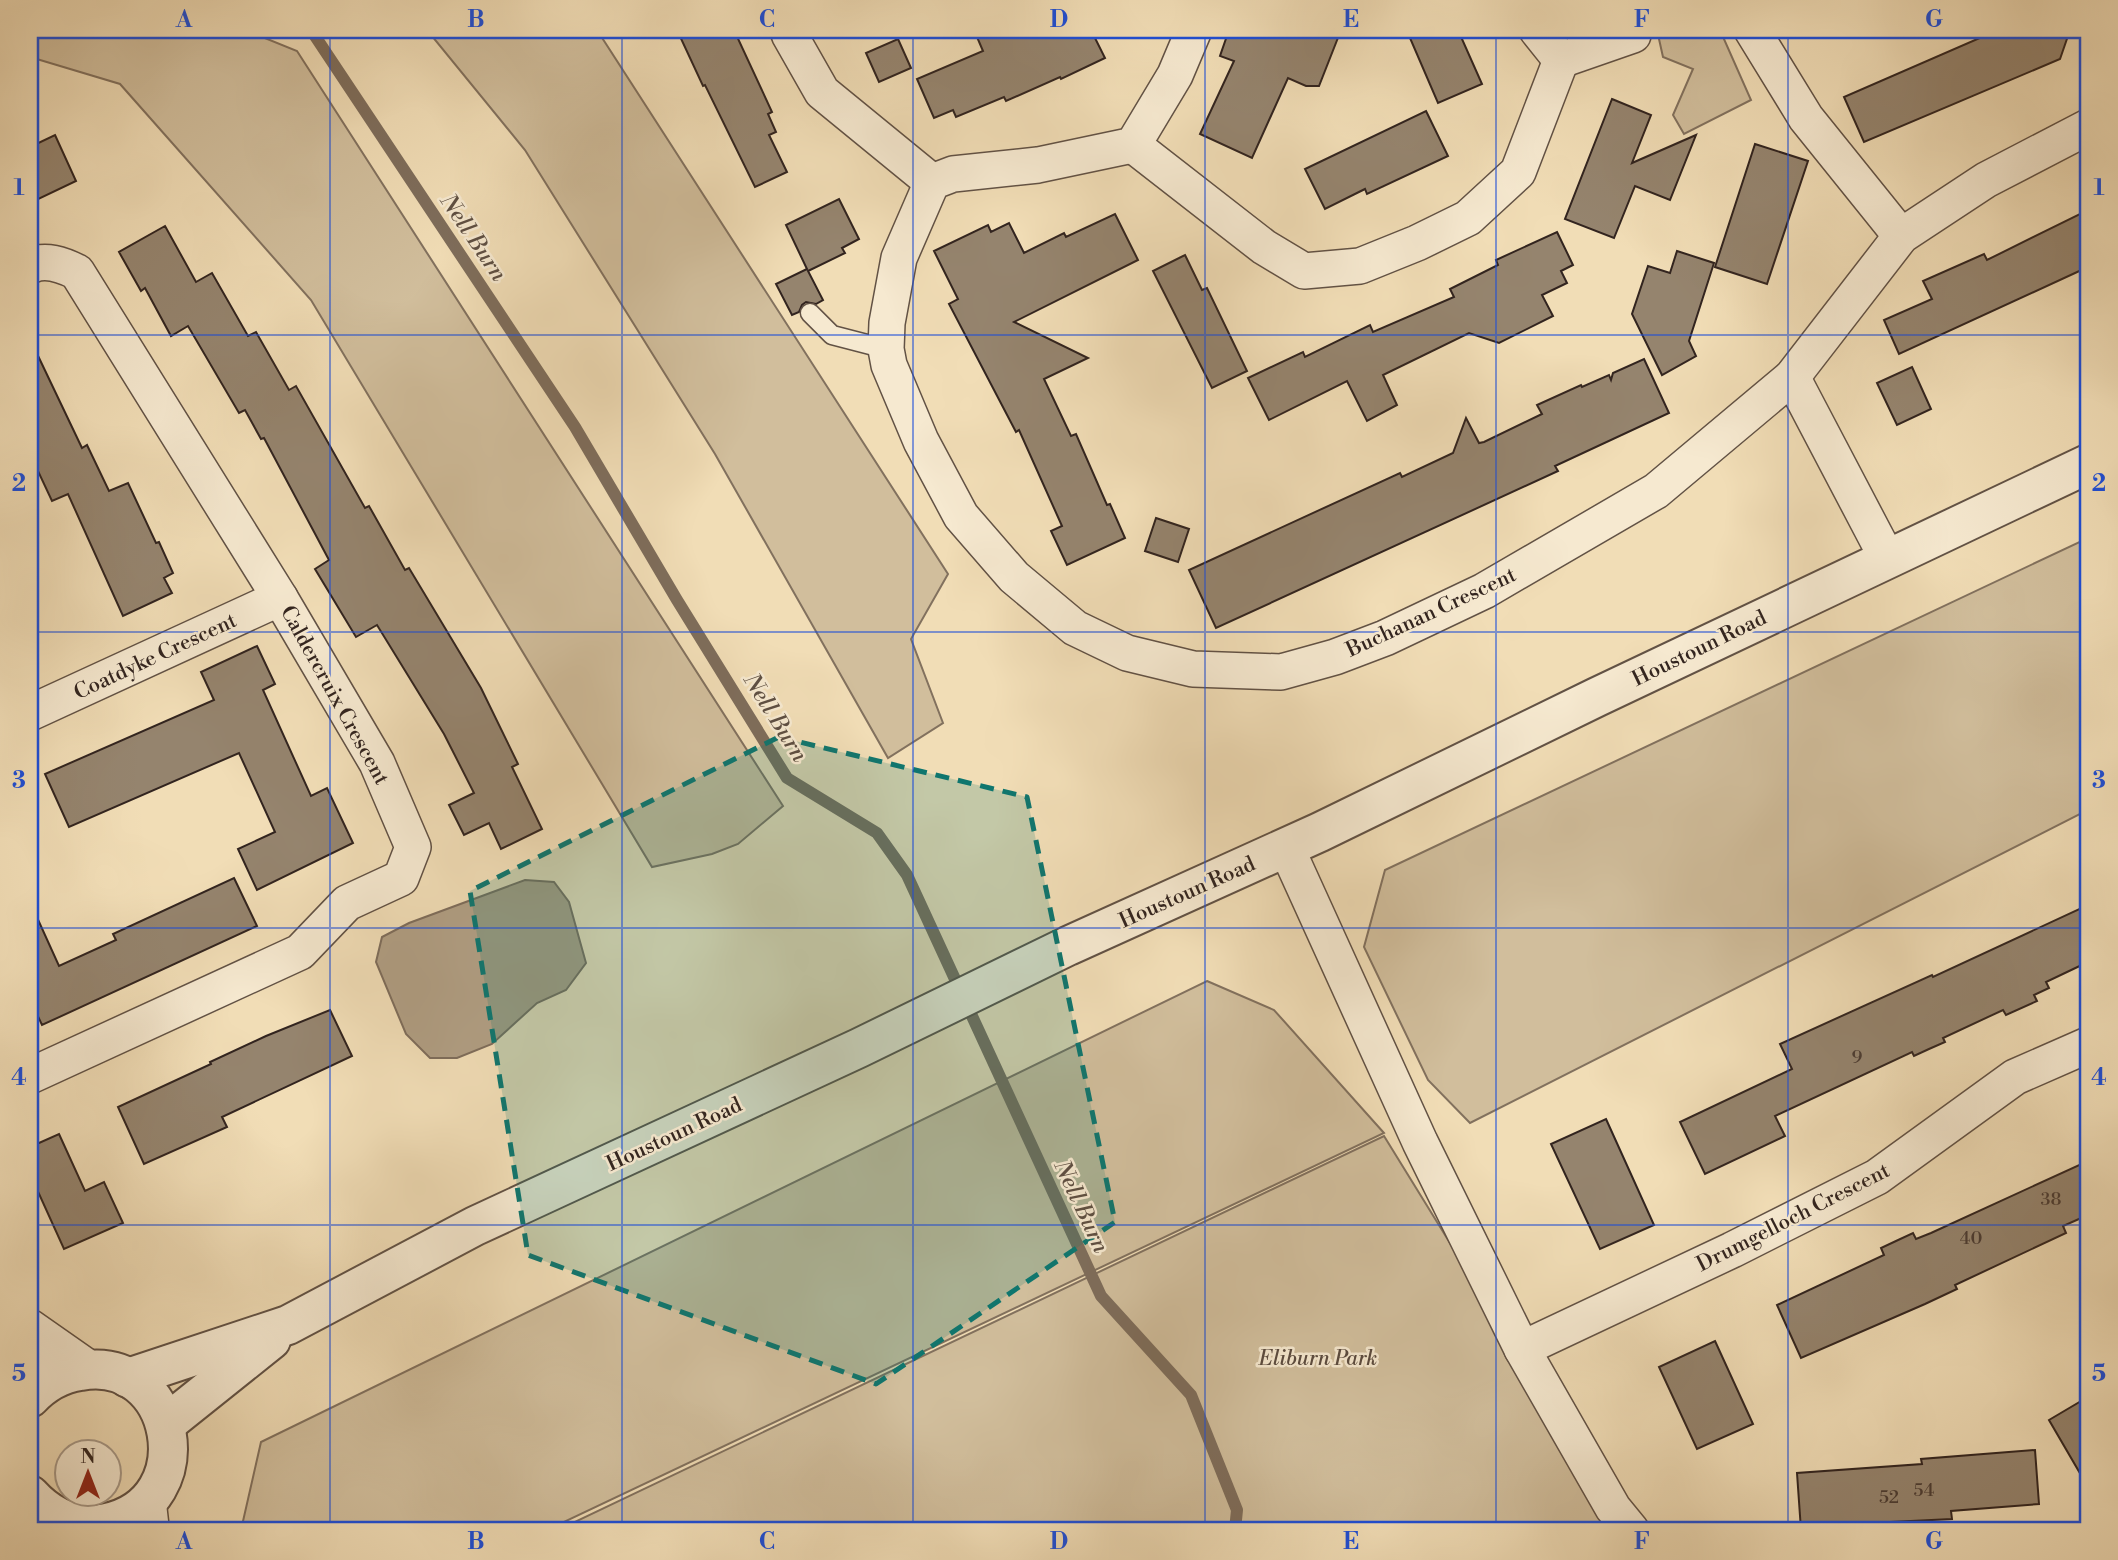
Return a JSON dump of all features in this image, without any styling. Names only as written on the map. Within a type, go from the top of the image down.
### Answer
[{"type":"street","points":[[789,30],[822,92],[932,182],[953,174],[1038,165],[1133,145],[1175,75],[1194,30]]},
{"type":"street","points":[[1537,30],[1561,60]]},
{"type":"street","points":[[1752,30],[1806,118],[1901,236]]},
{"type":"street","points":[[1133,145],[1264,247],[1304,271],[1360,267],[1468,218],[1518,172],[1561,60],[1633,35]]},
{"type":"street","name":"Buchanan Crescent","points":[[932,182],[899,258],[887,323],[886,349],[889,365],[921,441],[961,516],[1014,578],[1075,628],[1127,653],[1193,669],[1281,672],[1335,657],[1385,638],[1495,585],[1656,492],[1792,377],[1901,236],[1986,180],[2088,127]]},
{"type":"street","name":"Caldercruix Crescent","points":[[30,266],[36,262],[61,264],[77,272],[280,598],[377,763],[413,847],[401,878],[347,903],[300,953],[30,1076]]},
{"type":"street","points":[[1792,377],[1887,558]]},
{"type":"street","name":"Houstoun Road","points":[[128,1378],[288,1325],[475,1226],[859,1048],[1068,946],[1320,832],[2088,464]]},
{"type":"street","name":"Coatdyke Crescent","points":[[30,713],[280,598]]},
{"type":"street","points":[[1286,846],[1420,1142],[1522,1349],[1613,1508],[1631,1530]]},
{"type":"street","name":"Drumgelloch Crescent","points":[[1522,1349],[1732,1250],[1877,1177],[2015,1077],[2088,1045]]},
{"type":"street","name":"Houstoun Road","points":[[166,1424],[288,1325]]},
{"type":"street","points":[[30,1327],[90,1369]]},
{"type":"street","points":[[30,1346],[34,1393],[63,1374],[90,1369],[110,1371],[128,1378],[145,1390],[158,1406],[166,1424],[169,1447],[166,1471],[156,1491],[139,1509],[118,1521],[96,1528],[68,1522],[34,1506]]},
{"type":"lane","points":[[810,313],[832,335],[886,349]]},
{"type":"lane","points":[[156,1491],[160,1530]]},
{"type":"highlighted area","points":[[779,737],[1027,797],[1115,1222],[876,1384],[528,1255],[470,891]]},
{"type":"green space","points":[[30,30],[245,30],[297,51],[783,806],[738,844],[712,854],[652,867],[311,300],[120,84],[30,57]]},
{"type":"green space","points":[[427,30],[597,30],[948,574],[911,639],[943,723],[888,758],[715,454],[525,150]]},
{"type":"green space","points":[[1657,30],[1720,30],[1751,100],[1684,134],[1673,115],[1693,69],[1663,57]]},
{"type":"green space","points":[[2088,538],[2088,810],[1470,1123],[1428,1080],[1364,947],[1385,870]]},
{"type":"green space","points":[[1207,981],[1274,1010],[1384,1133],[547,1530],[241,1530],[261,1442]]},
{"type":"green space","name":"Eliburn Park","points":[[1384,1136],[1627,1530],[558,1530]]},
{"type":"shaded area","points":[[525,880],[554,882],[569,902],[586,963],[566,990],[537,1003],[492,1044],[457,1058],[430,1058],[406,1034],[376,962],[382,937],[409,923]]},
{"type":"building","points":[[677,30],[734,30],[772,112],[768,114],[776,132],[769,135],[787,172],[755,187]]},
{"type":"building","points":[[974,30],[1091,30],[1105,58],[1006,101],[1004,97],[956,117],[953,110],[934,118],[917,79],[983,51]]},
{"type":"building","points":[[1229,30],[1341,30],[1319,86],[1306,86],[1288,78],[1252,158],[1200,134],[1234,61],[1220,56]]},
{"type":"building","points":[[1428,30],[1458,30],[1482,84],[1438,103],[1410,38]]},
{"type":"building","points":[[1998,30],[2070,30],[2060,59],[1864,142],[1844,97]]},
{"type":"building","points":[[898,39],[911,68],[879,82],[866,53]]},
{"type":"building","points":[[1612,99],[1651,115],[1632,163],[1696,135],[1670,200],[1635,186],[1614,238],[1565,219]]},
{"type":"building","points":[[1426,111],[1448,156],[1367,194],[1365,189],[1325,209],[1305,169]]},
{"type":"building","points":[[55,135],[76,181],[30,203],[30,147]]},
{"type":"building","points":[[1755,144],[1808,161],[1767,284],[1715,267]]},
{"type":"building","points":[[839,199],[859,239],[842,248],[845,253],[808,271],[823,300],[816,304],[806,302],[799,312],[792,315],[776,284],[807,269],[786,225]]},
{"type":"building","points":[[2088,210],[2088,267],[1899,354],[1884,320],[1932,299],[1923,281],[1984,254],[1987,260]]},
{"type":"building","points":[[1115,214],[1138,260],[1014,322],[1088,358],[1044,379],[1071,436],[1076,434],[1107,505],[1110,504],[1125,538],[1067,565],[1051,531],[1062,526],[1019,430],[1016,432],[949,304],[958,299],[934,251],[988,225],[991,232],[1009,223],[1024,253],[1064,233],[1066,237]]},
{"type":"building","points":[[165,226],[196,282],[212,273],[248,336],[256,332],[289,390],[296,386],[365,508],[369,506],[405,570],[409,568],[481,688],[518,764],[512,767],[542,829],[501,849],[489,823],[464,835],[449,805],[474,793],[444,734],[377,625],[356,637],[315,569],[329,560],[264,438],[261,439],[245,410],[239,413],[188,326],[171,336],[145,288],[141,291],[119,252]]},
{"type":"building","points":[[1557,232],[1573,265],[1561,271],[1567,283],[1542,295],[1553,316],[1499,343],[1469,333],[1383,375],[1397,405],[1367,421],[1347,381],[1269,420],[1248,378],[1303,352],[1305,357],[1370,325],[1373,332],[1454,297],[1450,289],[1498,265],[1496,260]]},
{"type":"building","points":[[1677,251],[1714,263],[1689,341],[1696,356],[1662,375],[1632,314],[1648,266],[1670,273]]},
{"type":"building","points":[[1185,255],[1202,290],[1207,288],[1247,371],[1212,388],[1153,271]]},
{"type":"building","points":[[30,339],[82,448],[87,445],[109,491],[128,483],[173,573],[164,578],[172,593],[123,616],[68,494],[52,501],[30,454]]},
{"type":"building","points":[[1644,359],[1669,413],[1555,466],[1558,471],[1216,628],[1189,570],[1400,473],[1402,477],[1453,453],[1466,418],[1479,443],[1484,442],[1542,414],[1537,405],[1609,375],[1611,380],[1613,373]]},
{"type":"building","points":[[1912,367],[1931,409],[1897,425],[1877,383]]},
{"type":"building","points":[[1156,518],[1189,529],[1178,562],[1145,551]]},
{"type":"building","points":[[257,646],[275,684],[263,690],[311,796],[327,788],[353,843],[257,890],[238,849],[275,832],[239,753],[69,827],[45,774],[214,700],[201,672]]},
{"type":"building","points":[[234,878],[257,926],[42,1025],[30,999],[30,902],[59,966],[116,940],[113,934]]},
{"type":"building","points":[[2088,905],[2088,962],[2046,982],[2049,988],[2034,995],[2037,1001],[2006,1015],[2003,1010],[1943,1038],[1945,1042],[1914,1056],[1912,1052],[1775,1116],[1785,1136],[1705,1174],[1680,1122],[1792,1069],[1780,1044]]},
{"type":"building","points":[[330,1010],[352,1056],[222,1117],[227,1127],[144,1164],[118,1107],[266,1036]]},
{"type":"building","points":[[1606,1119],[1654,1225],[1600,1249],[1551,1144]]},
{"type":"building","points":[[59,1134],[85,1191],[104,1182],[123,1223],[64,1249],[30,1174],[30,1147]]},
{"type":"building","points":[[2088,1161],[2088,1215],[2063,1226],[2066,1233],[1955,1285],[1957,1289],[1801,1358],[1777,1305],[1884,1255],[1881,1248],[1913,1233],[1916,1239],[1931,1233]]},
{"type":"building","points":[[1715,1341],[1753,1424],[1697,1449],[1659,1367]]},
{"type":"building","points":[[2088,1397],[2088,1487],[2049,1420]]},
{"type":"building","points":[[2035,1450],[2039,1504],[1951,1511],[1952,1519],[1891,1522],[1891,1528],[1801,1530],[1797,1473],[1922,1464],[1921,1459]]},
{"type":"waterway","name":"Nell Burn","points":[[311,30],[575,427],[677,600],[787,778],[877,833],[907,875],[1101,1296],[1191,1395],[1237,1510],[1235,1530]]}]
